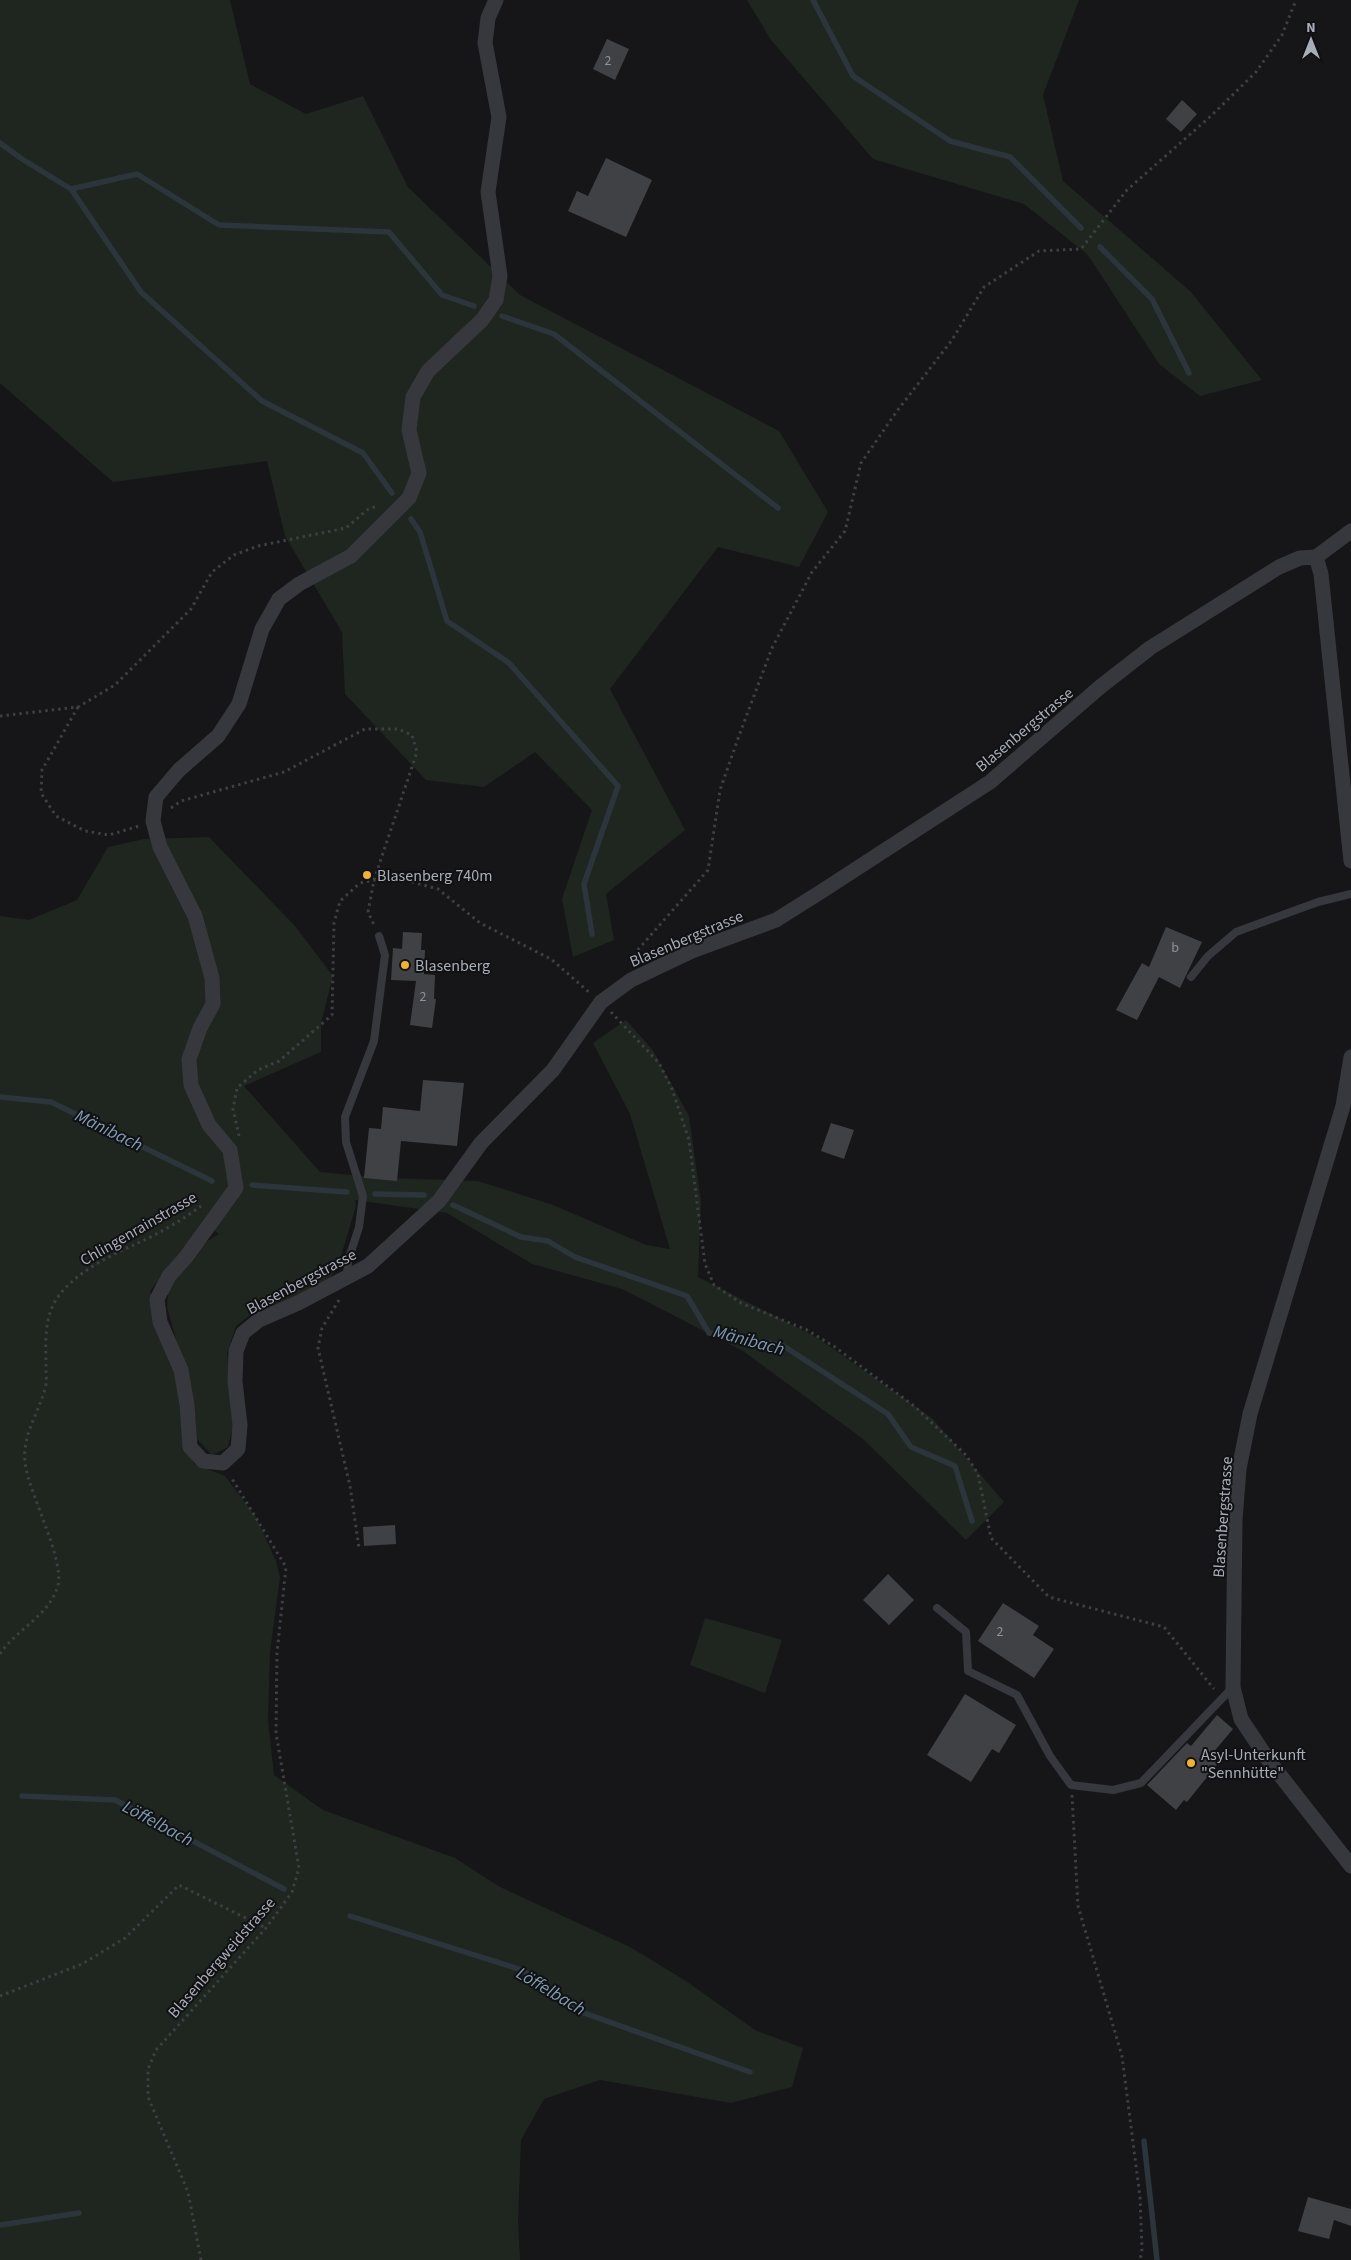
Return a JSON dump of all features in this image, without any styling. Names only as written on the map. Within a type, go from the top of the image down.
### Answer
[{"type":"street","points":[[223,1463],[202,1461],[190,1447],[187,1406],[181,1370],[160,1322],[157,1299],[169,1276],[186,1257],[236,1188],[230,1150],[209,1125],[191,1085],[189,1059],[200,1028],[213,1004],[212,978],[195,916],[160,847],[153,821],[156,797],[179,770],[218,736],[239,704],[262,629],[279,599],[299,584],[351,556],[409,498],[419,473],[409,430],[413,397],[428,371],[482,320],[496,300],[500,276],[488,192],[499,118],[485,43],[488,18],[496,0]]},
{"type":"street","points":[[1351,531],[1316,556],[1322,574],[1351,861]]},
{"type":"street","name":"Blasenbergstrasse","points":[[223,1463],[238,1449],[240,1424],[235,1381],[236,1351],[243,1332],[258,1320],[298,1303],[368,1266],[439,1201],[481,1143],[552,1070],[601,1002],[631,980],[692,951],[783,916],[990,782],[1100,687],[1150,648],[1279,567],[1300,558],[1316,556]]},
{"type":"street","name":"Blasenbergstrasse","points":[[1351,1057],[1347,1101],[1250,1414],[1239,1469],[1236,1520],[1233,1687],[1241,1719],[1269,1761],[1351,1866]]},
{"type":"lane","points":[[1191,977],[1208,956],[1236,932],[1318,902],[1351,894]]},
{"type":"lane","points":[[347,1277],[348,1261],[359,1226],[363,1196],[346,1142],[345,1117],[374,1041],[385,955],[378,936]]},
{"type":"lane","points":[[937,1608],[966,1632],[968,1671],[1017,1695],[1050,1756],[1071,1785],[1113,1790],[1141,1783],[1233,1687]]},
{"type":"path","points":[[631,980],[636,952],[708,870],[720,790],[743,724],[772,648],[812,572],[845,531],[861,463],[952,340],[984,287],[1039,251],[1081,250],[1127,190],[1212,115],[1256,72],[1282,35],[1296,0]]},
{"type":"path","points":[[0,716],[78,707],[115,685],[191,609],[212,572],[234,555],[258,546],[346,528],[367,510],[381,504],[401,506]]},
{"type":"path","points":[[78,707],[42,770],[40,793],[56,816],[85,831],[109,835],[153,821],[181,801],[284,772],[365,730],[398,729],[412,736],[417,752],[374,880],[368,912],[378,936]]},
{"type":"path","points":[[240,1137],[233,1109],[237,1088],[258,1070],[278,1061],[332,1015],[334,932],[340,901],[360,883],[374,880],[401,879],[438,889],[480,923],[551,960],[601,1002],[659,1063],[672,1089],[689,1140],[704,1264],[714,1285],[741,1303],[807,1330],[835,1347],[914,1406],[966,1455],[978,1474],[991,1538],[1049,1597],[1164,1627],[1222,1699]]},
{"type":"path","name":"Chlingenrainstrasse","points":[[0,1654],[5,1646],[44,1611],[58,1584],[55,1557],[26,1468],[24,1442],[46,1387],[47,1319],[58,1296],[84,1272],[112,1254],[165,1229],[208,1202]]},
{"type":"path","points":[[344,1296],[322,1328],[318,1348],[350,1486],[359,1548]]},
{"type":"path","name":"Blasenbergweidstrasse","points":[[201,2260],[188,2192],[148,2097],[148,2069],[156,2050],[266,1928],[292,1892],[299,1868],[276,1732],[277,1653],[286,1567],[223,1463]]},
{"type":"path","points":[[1071,1785],[1078,1906],[1122,2056],[1140,2197],[1142,2249],[1140,2260]]},
{"type":"path","points":[[0,1996],[82,1964],[126,1938],[179,1885],[266,1928]]},
{"type":"shaded area","points":[[0,0],[230,0],[250,84],[306,114],[363,96],[408,187],[520,295],[779,431],[828,512],[799,567],[718,547],[610,689],[685,830],[606,894],[614,940],[573,957],[562,899],[592,810],[535,752],[484,787],[426,780],[345,694],[342,632],[285,536],[267,461],[113,482],[0,383]]},
{"type":"shaded area","points":[[747,0],[1079,0],[1043,95],[1063,181],[1190,291],[1262,380],[1200,396],[1159,364],[1088,255],[1024,204],[873,159],[771,40]]},
{"type":"shaded area","points":[[209,837],[295,926],[333,976],[321,1023],[321,1052],[244,1086],[320,1172],[384,1178],[478,1181],[553,1205],[646,1245],[670,1249],[630,1114],[593,1043],[626,1020],[652,1049],[689,1116],[701,1202],[698,1277],[816,1337],[932,1418],[1004,1502],[966,1540],[863,1439],[743,1351],[622,1289],[532,1264],[447,1213],[355,1200],[356,1206],[337,1269],[324,1285],[250,1315],[236,1326],[227,1353],[234,1422],[228,1447],[212,1455],[197,1439],[194,1405],[167,1307],[169,1284],[206,1242],[219,1234],[204,1223],[150,1291],[176,1377],[183,1438],[194,1464],[225,1476],[256,1517],[276,1561],[280,1577],[270,1652],[268,1720],[274,1775],[323,1810],[455,1858],[500,1887],[630,1947],[686,1981],[755,2030],[803,2048],[792,2087],[731,2103],[600,2080],[544,2099],[521,2140],[518,2221],[520,2260],[0,2260],[0,916],[29,920],[77,900],[108,847],[144,839]]},
{"type":"shaded area","points":[[705,1618],[782,1640],[765,1693],[690,1665]]},
{"type":"building","points":[[607,39],[629,49],[615,80],[593,69]]},
{"type":"building","points":[[1182,100],[1197,114],[1181,132],[1166,119]]},
{"type":"building","points":[[606,158],[652,180],[626,237],[568,211],[577,191],[588,196]]},
{"type":"building","points":[[1166,927],[1202,942],[1180,988],[1159,977],[1137,1020],[1116,1010],[1142,963],[1149,967]]},
{"type":"building","points":[[403,932],[422,933],[421,950],[425,950],[424,974],[435,975],[434,999],[436,999],[432,1028],[410,1025],[416,981],[391,980],[393,948],[402,949]]},
{"type":"building","points":[[423,1080],[464,1083],[457,1146],[401,1141],[397,1181],[364,1178],[369,1128],[381,1129],[383,1107],[420,1111]]},
{"type":"building","points":[[831,1123],[854,1130],[844,1159],[821,1151]]},
{"type":"building","points":[[395,1525],[396,1544],[364,1546],[363,1527]]},
{"type":"building","points":[[888,1574],[914,1600],[889,1625],[863,1600]]},
{"type":"building","points":[[1003,1603],[1039,1626],[1033,1635],[1054,1649],[1034,1678],[978,1641]]},
{"type":"building","points":[[965,1694],[1016,1725],[999,1753],[992,1749],[971,1782],[927,1755]]},
{"type":"building","name":"Asyl-Unterkunft \"Sennhütte\"","points":[[1217,1715],[1233,1729],[1212,1754],[1220,1761],[1187,1802],[1184,1800],[1176,1810],[1147,1785],[1187,1743],[1191,1746]]},
{"type":"building","points":[[1308,2197],[1351,2209],[1351,2226],[1334,2220],[1329,2239],[1298,2231]]},
{"type":"waterway","points":[[813,0],[853,76],[950,141],[1010,157],[1081,228]]},
{"type":"waterway","points":[[0,143],[71,189],[141,292],[262,401],[363,453],[392,493]]},
{"type":"waterway","points":[[71,189],[137,174],[219,225],[389,232],[442,295],[474,306]]},
{"type":"waterway","points":[[1100,247],[1152,299],[1189,373]]},
{"type":"waterway","points":[[502,316],[554,334],[778,508]]},
{"type":"waterway","points":[[411,519],[420,532],[447,621],[509,663],[618,786],[584,884],[592,934]]},
{"type":"waterway","name":"Mänibach","points":[[0,1097],[51,1102],[212,1181]]},
{"type":"waterway","name":"Mänibach","points":[[252,1185],[347,1192]]},
{"type":"waterway","name":"Mänibach","points":[[375,1194],[424,1195]]},
{"type":"waterway","name":"Mänibach","points":[[453,1205],[521,1237],[548,1241],[575,1257],[687,1296],[709,1333],[782,1345],[888,1414],[911,1447],[955,1466],[972,1521]]},
{"type":"waterway","name":"Löffelbach","points":[[22,1796],[115,1800],[284,1889]]},
{"type":"waterway","name":"Löffelbach","points":[[350,1916],[522,1970],[584,2013],[750,2072]]},
{"type":"waterway","points":[[1144,2141],[1157,2260]]},
{"type":"waterway","points":[[0,2225],[79,2213]]},
{"type":"place","name":"Blasenberg 740m","points":[[367,875]]},
{"type":"place","name":"Blasenberg","points":[[405,965]]},
{"type":"place","name":"Asyl-Unterkunft \"Sennhütte\"","points":[[1191,1763]]}]
